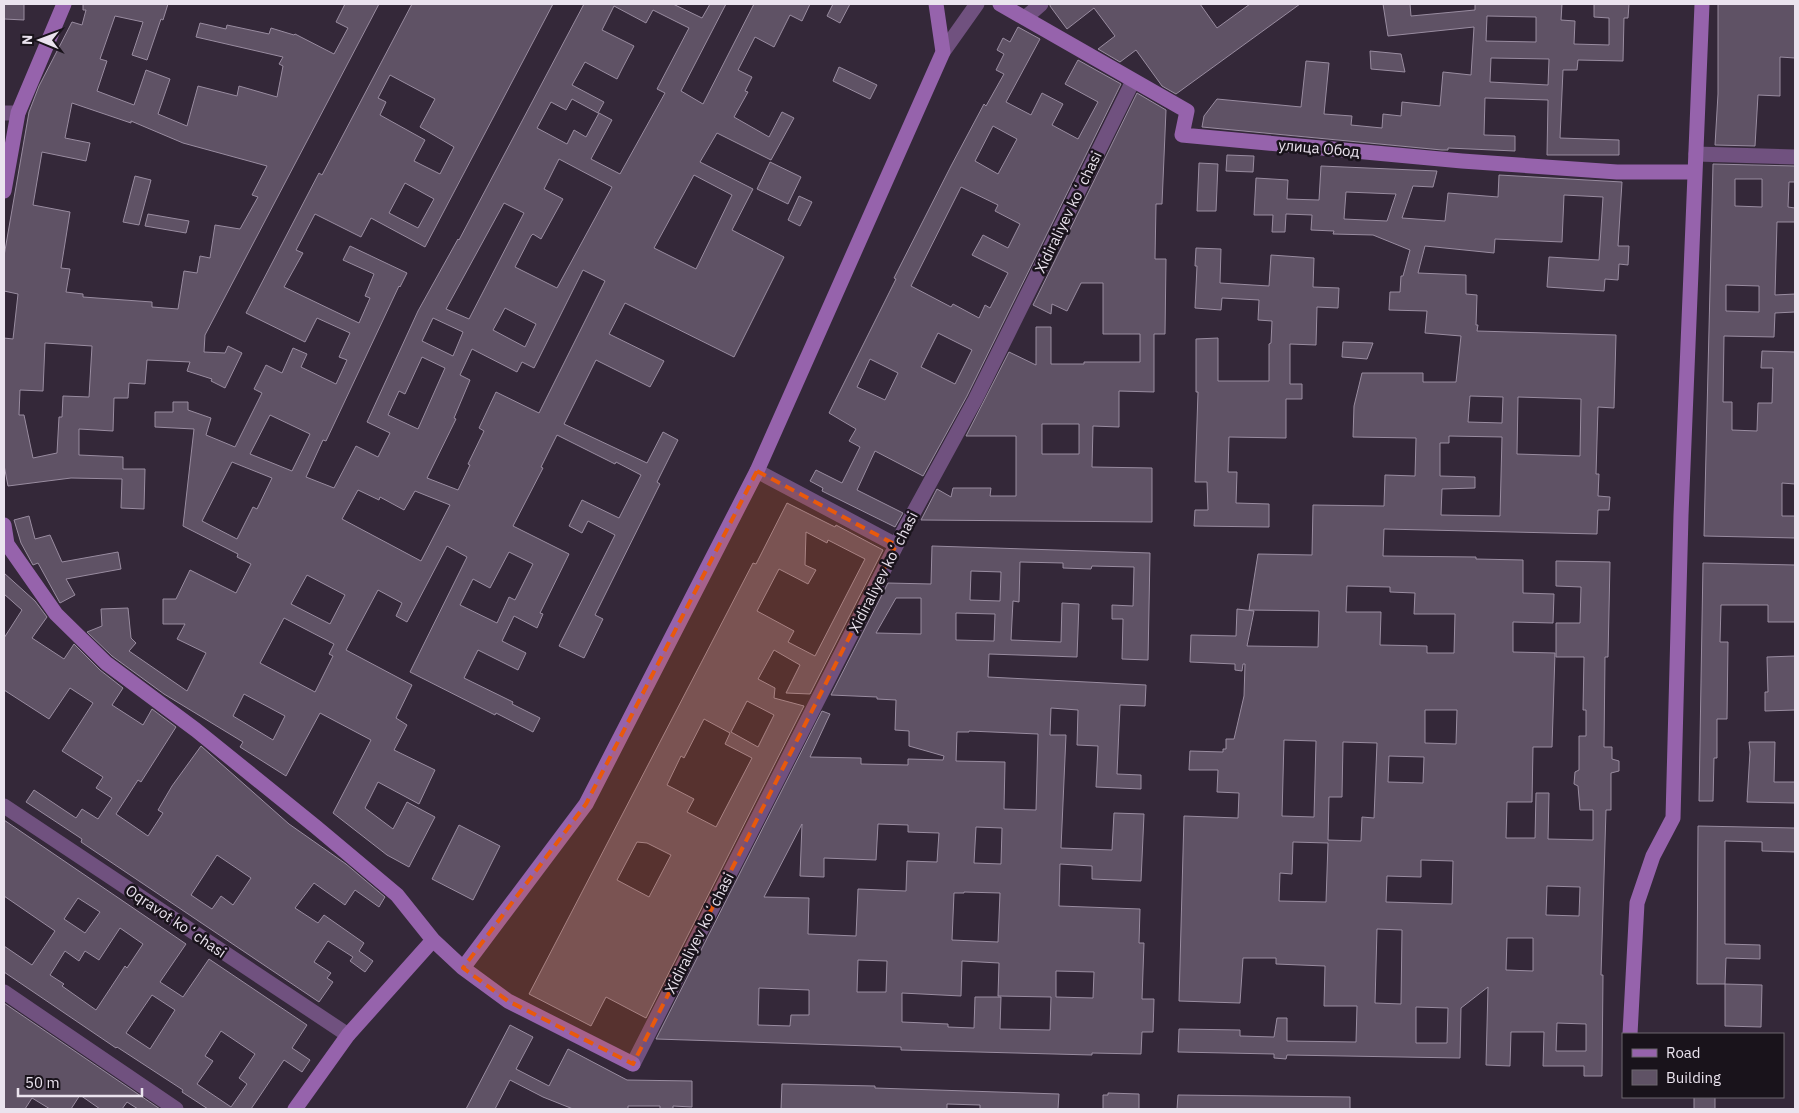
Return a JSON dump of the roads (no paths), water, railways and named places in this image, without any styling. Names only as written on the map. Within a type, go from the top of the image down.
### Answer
[{"type":"street","points":[[4,191],[11,113],[64,4]]},
{"type":"street","points":[[936,4],[943,52]]},
{"type":"street","points":[[4,525],[7,544],[56,614],[87,645],[106,663],[196,730],[397,895],[434,940],[463,968],[586,804],[757,471],[943,52],[977,4]]},
{"type":"street","name":"улица Обод","points":[[1000,4],[1186,111],[1182,135],[1462,161],[1617,172],[1695,172]]},
{"type":"street","points":[[1024,18],[1041,4]]},
{"type":"street","points":[[1630,1033],[1637,903],[1653,856],[1673,818],[1681,514],[1702,4]]},
{"type":"street","name":"Xidiraliyev koʻchasi","points":[[463,968],[508,1000],[633,1064],[896,545],[975,400],[1133,81]]},
{"type":"street","points":[[1696,154],[1795,156]]},
{"type":"street","points":[[757,471],[896,545]]},
{"type":"street","name":"Oqravot koʻchasi","points":[[4,806],[348,1035]]},
{"type":"street","points":[[295,1109],[348,1035],[434,940]]},
{"type":"street","points":[[4,992],[176,1109]]}]
